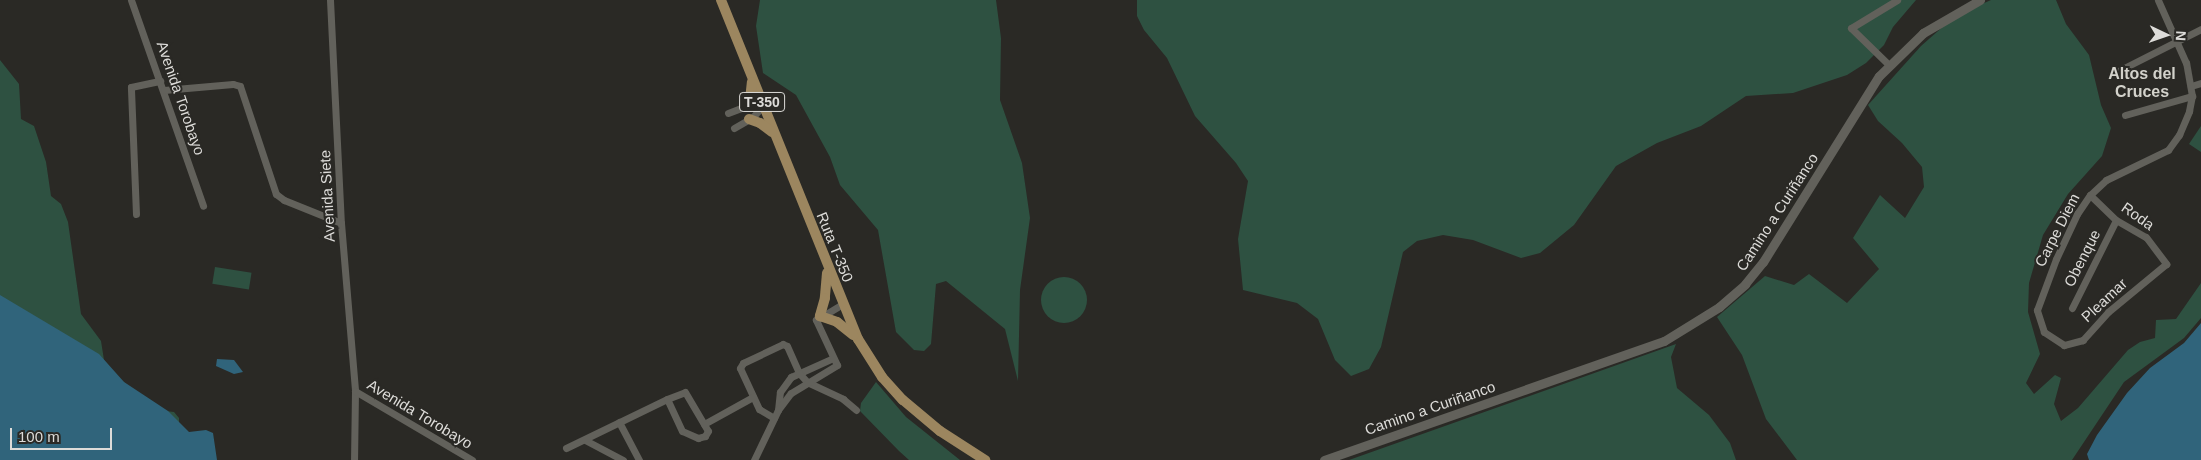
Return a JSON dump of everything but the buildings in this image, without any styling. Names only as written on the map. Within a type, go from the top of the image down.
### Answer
[{"type":"main road","name":"Ruta T-350","points":[[722,0],[826,265],[858,339],[882,377],[903,400],[940,431],[985,460]]},
{"type":"main road","points":[[744,106],[750,100],[752,79]]},
{"type":"main road","points":[[749,119],[765,125],[775,136]]},
{"type":"main road","points":[[826,265],[827,290],[820,316],[837,322],[858,339]]},
{"type":"street","name":"Avenida Torobayo","points":[[131,0],[203,206]]},
{"type":"street","name":"Avenida Siete","points":[[330,0],[342,223],[355,391],[354,460]]},
{"type":"street","points":[[1889,65],[1851,28],[1896,0]]},
{"type":"street","name":"Camino a Curiñanco","points":[[1324,460],[1664,341],[1719,307],[1745,284],[1763,262],[1862,100],[1889,65],[1936,24],[1980,0]]},
{"type":"street","name":"Carpe Diem","points":[[2056,342],[2041,328],[2037,310],[2056,259],[2090,195],[2114,175],[2155,159],[2168,150],[2184,126],[2192,96],[2191,86],[2178,41],[2158,0]]},
{"type":"street","points":[[2120,70],[2201,29]]},
{"type":"street","points":[[136,214],[131,87],[160,81]]},
{"type":"street","points":[[2191,86],[2201,83]]},
{"type":"street","points":[[164,90],[233,84],[240,86],[276,194],[284,200],[342,223]]},
{"type":"street","points":[[2125,115],[2192,96]]},
{"type":"street","points":[[728,113],[744,106],[763,105]]},
{"type":"street","points":[[734,128],[749,119],[763,105]]},
{"type":"street","name":"Roda","points":[[2090,195],[2116,220],[2146,237],[2166,264]]},
{"type":"street","name":"Obenque","points":[[2072,308],[2116,220]]},
{"type":"street","name":"Pleamar","points":[[2056,342],[2069,345],[2083,340],[2108,312],[2166,264]]},
{"type":"street","points":[[754,460],[778,410],[796,387],[837,365],[838,361],[833,358],[816,322],[820,316],[843,304]]},
{"type":"street","points":[[774,418],[758,409],[740,371],[743,363],[782,344],[787,346],[799,373],[807,382],[843,399],[856,410]]},
{"type":"street","points":[[778,410],[780,392],[791,377],[833,358]]},
{"type":"street","name":"Avenida Torobayo","points":[[355,391],[472,460]]},
{"type":"street","points":[[566,448],[586,440],[667,399],[687,393],[708,431],[704,437],[687,434],[667,399]]},
{"type":"street","points":[[704,424],[753,397]]},
{"type":"street","points":[[619,422],[639,460]]},
{"type":"street","points":[[586,440],[622,460]]},
{"type":"green space","points":[[760,0],[996,0],[1001,38],[1000,100],[1022,163],[1030,218],[1020,290],[1018,381],[1005,329],[946,281],[936,284],[931,344],[924,351],[914,350],[896,332],[878,230],[840,185],[830,157],[796,95],[763,73],[756,26]]},
{"type":"green space","points":[[1137,0],[1916,0],[1893,27],[1884,45],[1866,63],[1847,75],[1793,93],[1746,96],[1701,126],[1657,143],[1616,166],[1574,225],[1540,253],[1521,258],[1473,240],[1443,235],[1417,241],[1403,252],[1381,347],[1369,369],[1351,376],[1335,360],[1318,319],[1297,303],[1243,290],[1238,239],[1248,181],[1236,163],[1195,116],[1167,58],[1144,30],[1137,16]]},
{"type":"green space","points":[[1991,0],[2056,0],[2066,24],[2089,55],[2101,105],[2111,128],[2102,156],[2068,194],[2043,235],[2029,283],[2028,312],[2040,354],[2026,383],[2034,394],[2055,375],[2061,378],[2054,404],[2061,421],[2078,408],[2128,350],[2140,342],[2155,338],[2156,320],[2176,319],[2201,283],[2201,318],[2184,338],[2124,382],[2072,460],[1797,460],[1766,419],[1742,355],[1717,317],[1765,276],[1794,285],[1809,274],[1847,303],[1879,269],[1853,238],[1880,195],[1905,218],[1924,187],[1922,167],[1902,143],[1878,121],[1868,105],[1921,46],[1955,16]]},
{"type":"green space","points":[[0,60],[19,84],[21,119],[34,126],[46,162],[51,196],[61,204],[68,222],[81,314],[101,341],[104,360],[118,377],[157,410],[174,412],[179,418],[179,426],[0,309]]},
{"type":"green space","points":[[2201,126],[2201,152],[2189,144]]},
{"type":"green space","points":[[215,267],[252,273],[249,290],[212,284]]},
{"type":"green space","points":[[1059,277],[1069,277],[1083,287],[1087,300],[1083,313],[1077,319],[1069,323],[1059,323],[1045,313],[1041,305],[1041,295],[1051,281]]},
{"type":"green space","points":[[1676,344],[1671,357],[1677,388],[1709,415],[1730,443],[1736,460],[1349,460]]},
{"type":"green space","points":[[876,382],[906,417],[960,460],[909,460],[899,451],[860,411],[861,403]]},
{"type":"water","points":[[0,295],[99,354],[124,382],[168,411],[189,432],[206,430],[213,433],[217,460],[0,460]]},
{"type":"water","points":[[2201,323],[2201,460],[2089,460],[2087,454],[2097,435],[2127,393],[2150,368],[2184,343]]},
{"type":"water","points":[[217,359],[234,360],[243,372],[234,374],[216,366]]},
{"type":"district","name":"Altos del Cruces","points":[[2142,83]]}]
